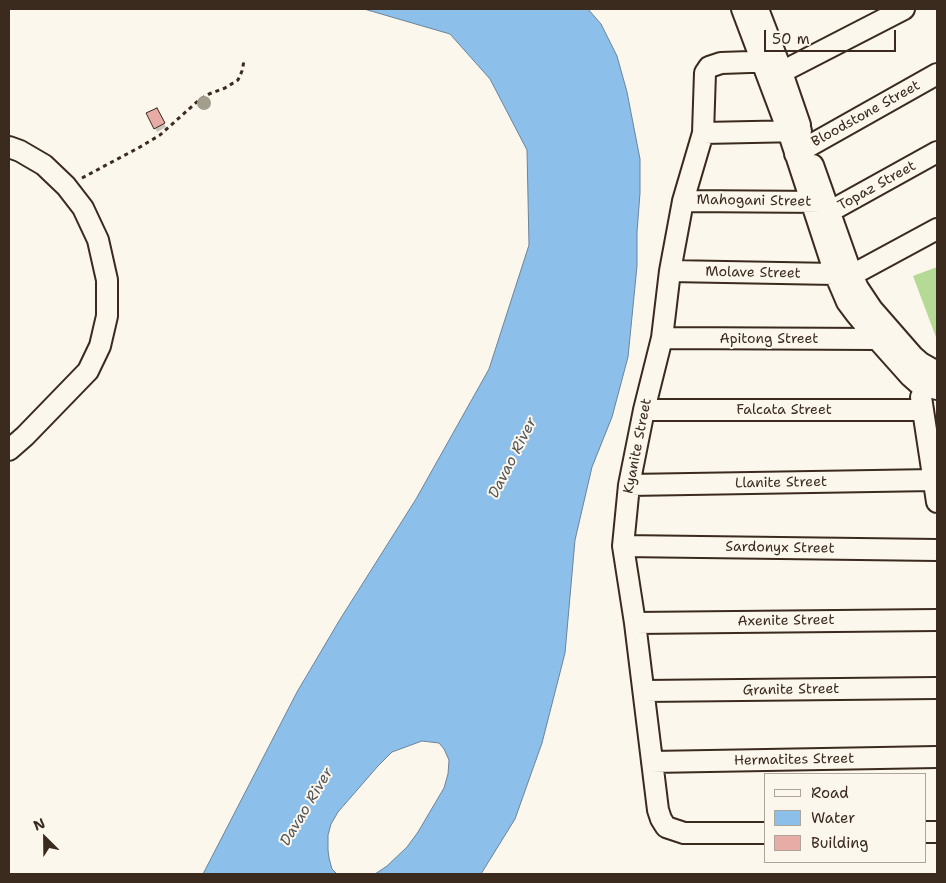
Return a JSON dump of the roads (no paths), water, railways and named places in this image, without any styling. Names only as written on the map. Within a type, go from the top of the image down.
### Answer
[{"type":"street","points":[[773,68],[904,9]]},
{"type":"street","points":[[750,10],[773,68],[843,275],[847,302],[899,365],[910,376],[928,387],[923,410],[937,502]]},
{"type":"street","name":"Kyanite Street","points":[[764,833],[684,833],[666,827],[661,819],[658,810],[635,623],[623,546],[629,485],[644,410],[662,338],[670,271],[683,201],[703,133],[704,77],[709,68],[721,63],[773,68]]},
{"type":"street","name":"Bloodstone Street","points":[[798,141],[937,74]]},
{"type":"street","points":[[703,133],[798,141]]},
{"type":"street","points":[[9,148],[20,151],[44,165],[66,186],[83,208],[98,240],[107,280],[107,316],[100,346],[88,371],[9,450]]},
{"type":"street","name":"Topaz Street","points":[[821,209],[937,152]]},
{"type":"street","name":"Mahogani Street","points":[[683,201],[821,209]]},
{"type":"street","points":[[843,275],[937,229]]},
{"type":"street","name":"Molave Street","points":[[670,271],[843,275]]},
{"type":"street","points":[[843,275],[921,363],[937,372]]},
{"type":"street","name":"Apitong Street","points":[[662,338],[877,339]]},
{"type":"street","name":"Falcata Street","points":[[644,410],[923,410]]},
{"type":"street","name":"Llanite Street","points":[[629,485],[934,480]]},
{"type":"street","name":"Sardonyx Street","points":[[623,546],[937,550]]},
{"type":"street","name":"Axenite Street","points":[[635,623],[937,620]]},
{"type":"street","name":"Granite Street","points":[[644,691],[937,688]]},
{"type":"street","name":"Hermatites Street","points":[[652,762],[937,757]]},
{"type":"water","name":"Davao River","points":[[364,9],[588,9],[601,24],[617,56],[627,92],[640,159],[637,266],[628,357],[612,417],[592,467],[575,540],[565,653],[542,743],[515,819],[481,874],[375,874],[387,866],[407,847],[444,788],[449,760],[444,749],[439,743],[422,741],[392,752],[338,812],[331,824],[328,835],[329,858],[332,869],[337,874],[203,874],[297,692],[339,621],[416,499],[489,369],[529,245],[527,150],[490,79],[450,34]]}]
